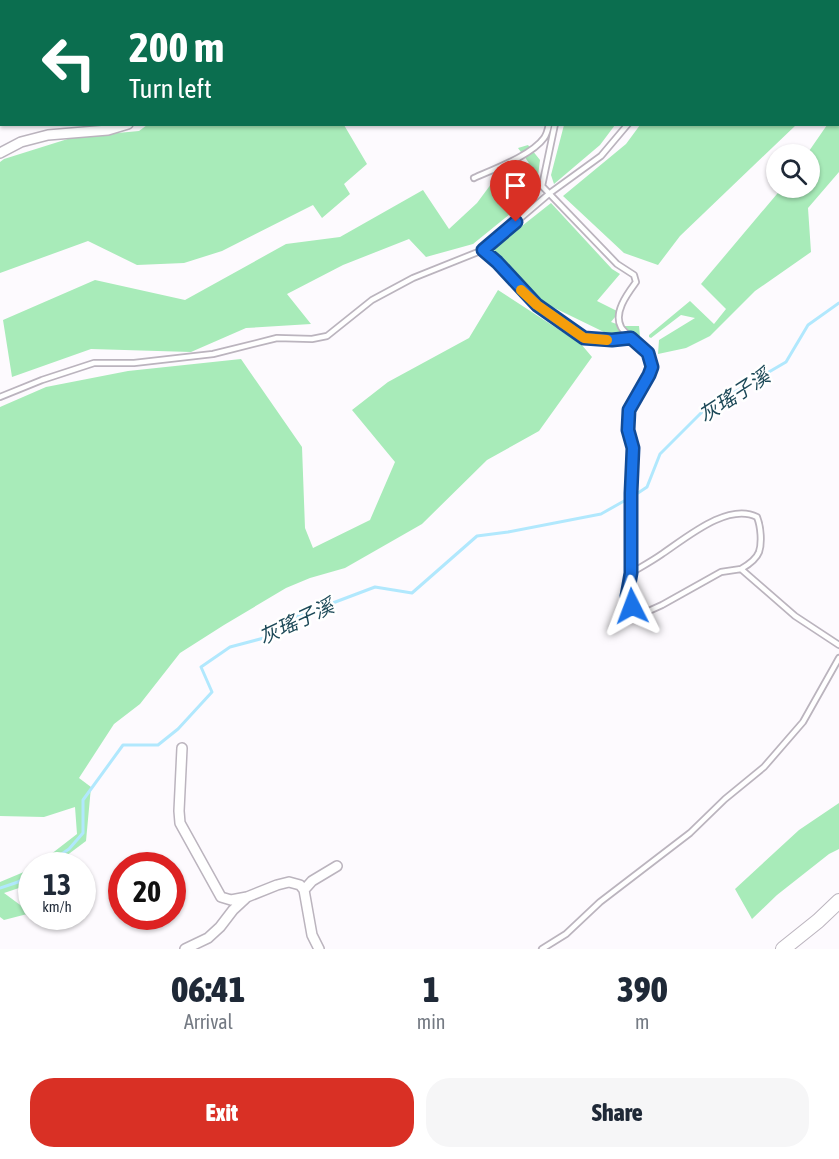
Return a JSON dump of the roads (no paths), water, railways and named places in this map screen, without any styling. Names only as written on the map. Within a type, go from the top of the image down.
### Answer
[{"type":"street","points":[[0,153],[21,142],[48,135],[108,130],[121,126]]},
{"type":"street","points":[[182,748],[178,810],[180,823],[220,897],[231,900],[247,897],[289,882],[300,885],[304,890],[312,935],[319,949]]},
{"type":"street","points":[[304,890],[312,881],[337,866]]},
{"type":"street","points":[[185,949],[208,938],[247,897]]},
{"type":"street","points":[[783,949],[839,901]]},
{"type":"lane","points":[[474,178],[520,157],[540,143],[546,135],[548,126]]},
{"type":"lane","points":[[555,126],[542,186],[617,264],[634,275],[636,282],[625,297],[621,308],[621,327],[648,353],[652,367],[629,410],[628,430],[633,448],[631,573],[627,596],[632,606],[642,614],[721,572],[741,569],[752,562],[759,552],[759,523],[758,518],[741,513],[730,515],[693,532],[631,573]]},
{"type":"lane","points":[[0,397],[94,363],[134,363],[213,354],[277,338],[312,339],[327,336],[372,300],[413,278],[483,250],[550,193],[601,156],[626,126]]},
{"type":"lane","points":[[483,250],[537,305],[584,338],[612,340],[631,338]]},
{"type":"lane","points":[[741,569],[795,616],[839,645]]},
{"type":"lane","points":[[542,949],[566,933],[600,902],[690,833],[725,798],[764,767],[803,722],[839,658]]},
{"type":"waterway","name":"灰瑤子溪","points":[[638,493],[647,487],[660,454],[704,410],[786,362],[808,325],[839,303]]},
{"type":"waterway","name":"灰瑤子溪","points":[[65,852],[83,833],[83,800],[123,745],[158,745],[178,729],[212,692],[201,667],[230,647],[264,638],[293,618],[375,587],[412,593],[477,536],[601,514],[624,501]]},
{"type":"waterway","name":"灰瑤子溪","points":[[0,888],[18,882]]}]
